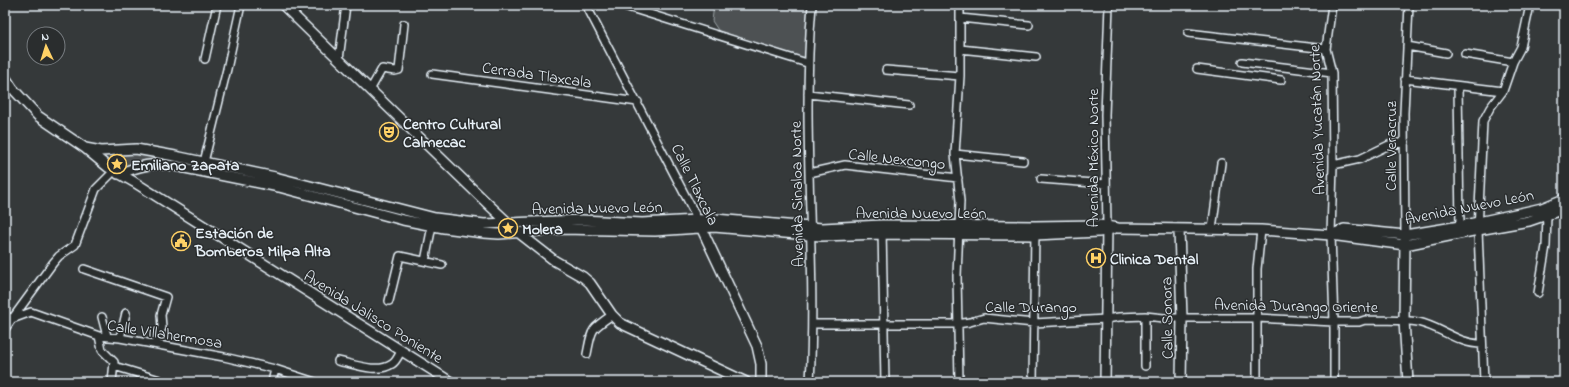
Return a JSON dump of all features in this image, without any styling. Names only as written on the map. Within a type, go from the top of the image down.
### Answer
[{"type":"main road","points":[[283,5],[510,224],[555,261],[583,277],[590,283],[612,315],[620,323],[746,382]]},
{"type":"main road","name":"Avenida Jalisco Poniente","points":[[5,77],[12,90],[38,116],[85,148],[113,171],[134,182],[451,382]]},
{"type":"main road","name":"Avenida Nuevo León","points":[[85,148],[95,151],[136,149],[148,151],[275,177],[435,218],[484,224],[582,220],[699,224],[811,232],[882,229],[1035,231],[1099,225],[1107,228],[1261,230],[1331,235],[1405,245],[1542,208],[1564,199]]},
{"type":"main road","points":[[113,171],[112,156],[122,150]]},
{"type":"main road","name":"Avenida Nuevo León","points":[[113,171],[162,164],[253,181],[432,226],[484,233],[563,229],[655,231],[699,224]]},
{"type":"main road","points":[[134,182],[141,166]]},
{"type":"main road","name":"Avenida Nuevo León","points":[[1331,235],[1344,230],[1405,235],[1460,226],[1478,226],[1529,221],[1564,209]]},
{"type":"main road","name":"Calle Tlaxcala","points":[[699,224],[757,346],[761,364],[761,382]]},
{"type":"main road","name":"Avenida México Norte","points":[[1105,382],[1107,228]]},
{"type":"main road","name":"Calle Sonora","points":[[1179,230],[1182,318],[1181,382]]},
{"type":"main road","name":"Calle Veracruz","points":[[1405,235],[1404,321],[1408,382]]},
{"type":"street","points":[[205,59],[217,5]]},
{"type":"street","points":[[204,162],[241,5]]},
{"type":"street","points":[[338,59],[346,5]]},
{"type":"street","name":"Calle Tlaxcala","points":[[586,5],[638,102],[699,224]]},
{"type":"street","points":[[621,5],[807,63]]},
{"type":"street","name":"Avenida Sinaloa Norte","points":[[810,382],[812,324],[807,63],[812,5]]},
{"type":"street","points":[[958,382],[957,276],[960,201],[955,154],[960,76],[960,5]]},
{"type":"street","name":"Avenida México Norte","points":[[1107,228],[1105,115],[1109,5]]},
{"type":"street","name":"Avenida Yucatán Norte","points":[[1332,5],[1326,49],[1332,73],[1333,165],[1331,235],[1334,322],[1334,382]]},
{"type":"street","name":"Calle Veracruz","points":[[1405,235],[1405,79],[1407,5]]},
{"type":"street","points":[[1484,382],[1478,226],[1483,121],[1490,108],[1503,91],[1513,62],[1521,47],[1530,5]]},
{"type":"street","points":[[960,18],[1029,25]]},
{"type":"street","points":[[370,90],[382,70],[399,70],[404,24]]},
{"type":"street","points":[[1188,33],[1326,49]]},
{"type":"street","points":[[1407,46],[1446,53]]},
{"type":"street","points":[[960,49],[1036,57]]},
{"type":"street","points":[[1465,54],[1513,62]]},
{"type":"street","points":[[1242,62],[1332,73]]},
{"type":"street","points":[[1257,76],[1258,64]]},
{"type":"street","points":[[1198,69],[1282,80]]},
{"type":"street","points":[[886,70],[960,76]]},
{"type":"street","name":"Cerrada Tlaxcala","points":[[432,74],[638,102]]},
{"type":"street","points":[[1405,79],[1503,91]]},
{"type":"street","points":[[1458,86],[1460,226]]},
{"type":"street","points":[[808,94],[909,105]]},
{"type":"street","points":[[1333,165],[1360,159],[1390,145],[1405,142]]},
{"type":"street","points":[[955,154],[1023,161]]},
{"type":"street","points":[[1212,229],[1221,163]]},
{"type":"street","name":"Calle Nexcongo","points":[[809,173],[845,165],[958,178]]},
{"type":"street","points":[[5,329],[53,262],[75,245],[96,189],[113,171]]},
{"type":"street","points":[[1041,179],[1106,184]]},
{"type":"street","points":[[1538,293],[1546,246],[1547,215]]},
{"type":"street","points":[[425,261],[432,226]]},
{"type":"street","points":[[882,229],[885,382]]},
{"type":"street","points":[[1257,382],[1257,269],[1261,230]]},
{"type":"street","points":[[1033,382],[1035,231]]},
{"type":"street","points":[[388,301],[400,256],[442,265]]},
{"type":"street","points":[[84,269],[166,297],[161,315],[162,328],[156,344]]},
{"type":"street","name":"Calle Villahermosa","points":[[12,319],[31,312],[81,331],[224,356],[275,369],[315,382]]},
{"type":"street","points":[[120,338],[126,313]]},
{"type":"street","points":[[5,315],[12,319]]},
{"type":"street","points":[[587,354],[592,332],[595,327],[612,315]]},
{"type":"street","points":[[1145,316],[1145,366]]},
{"type":"street","name":"Avenida Durango Oriente","points":[[1106,319],[1145,316],[1182,318],[1257,318],[1334,322],[1359,322],[1366,320],[1404,321],[1418,322],[1464,342],[1482,344]]},
{"type":"street","points":[[102,317],[102,350],[112,359],[114,366],[112,382]]},
{"type":"street","name":"Calle Durango","points":[[812,324],[957,324],[984,318],[1034,323],[1106,319]]},
{"type":"street","points":[[338,361],[375,368],[385,367],[393,364],[401,351]]},
{"type":"street","points":[[114,366],[160,380]]},
{"type":"street","points":[[272,382],[275,369]]},
{"type":"shaded area","points":[[714,5],[810,5],[805,59],[720,33],[712,21]]},
{"type":"shaded area","points":[[130,153],[154,154],[326,191],[431,218],[510,224],[516,231],[453,229],[159,162],[121,172],[111,166],[114,159]]},
{"type":"place","name":"Centro Cultural Calmecac","points":[[389,132]]},
{"type":"place","name":"Emiliano Zapata","points":[[117,164]]},
{"type":"place","name":"Molera","points":[[508,228]]},
{"type":"place","name":"Estación de Bomberos Milpa Alta","points":[[181,241]]},
{"type":"place","name":"Clinica Dental","points":[[1096,258]]}]
